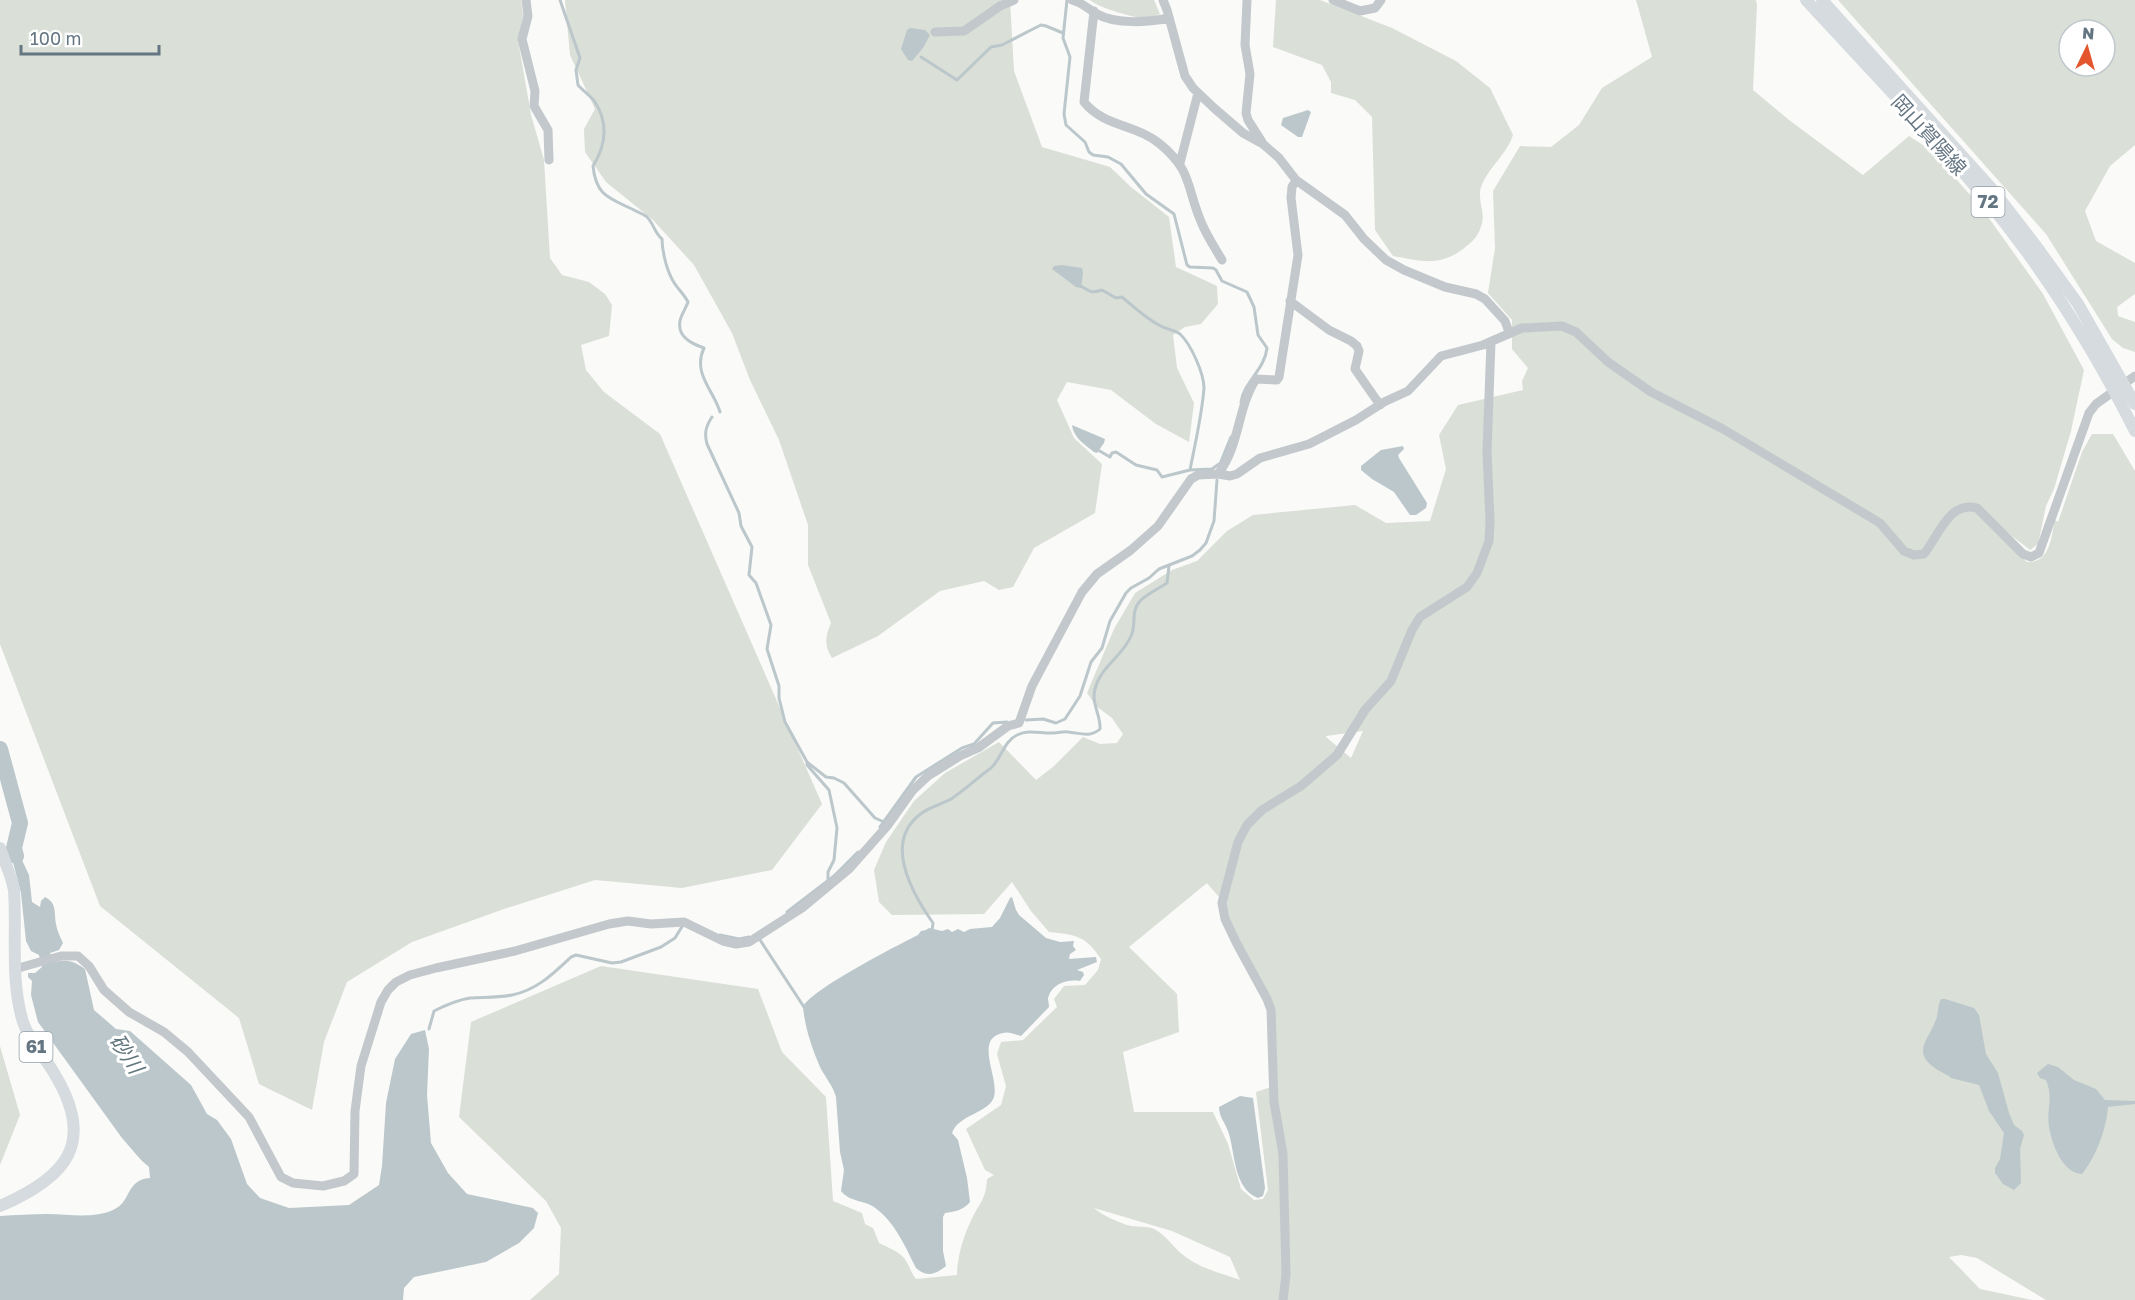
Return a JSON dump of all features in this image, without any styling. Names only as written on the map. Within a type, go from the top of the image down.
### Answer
[{"type":"main road","name":"岡山賀陽線","points":[[1806,0],[1984,197],[2028,253],[2061,302],[2135,431]]},
{"type":"main road","name":"岡山賀陽線","points":[[1822,0],[1992,189],[2078,304],[2130,380],[2135,404]]},
{"type":"main road","name":"61","points":[[0,848],[14,890],[15,969],[23,1023],[67,1097],[73,1117],[74,1136],[68,1154],[47,1182],[0,1206]]},
{"type":"street","points":[[526,0],[528,16],[522,39],[535,91],[534,106],[548,130],[549,160]]},
{"type":"street","points":[[935,32],[964,31],[1000,6],[1014,0]]},
{"type":"street","points":[[1072,0],[1082,2],[1107,17],[1135,22],[1168,14]]},
{"type":"street","points":[[1163,0],[1185,76],[1198,93],[1231,125],[1263,144],[1279,158],[1296,180],[1345,215],[1364,239],[1386,260],[1445,287],[1485,298],[1505,321],[1509,332]]},
{"type":"street","points":[[1168,14],[1172,0]]},
{"type":"street","points":[[1247,0],[1245,45],[1250,74],[1246,113],[1263,144]]},
{"type":"street","points":[[1333,0],[1360,11],[1375,8],[1381,0]]},
{"type":"street","points":[[1094,11],[1084,102],[1101,118],[1151,137],[1180,163],[1188,178],[1192,199],[1202,226],[1222,260]]},
{"type":"street","points":[[1180,163],[1198,93]]},
{"type":"street","points":[[1218,474],[1230,452],[1248,390],[1256,379],[1276,380],[1279,377],[1298,255],[1292,198],[1292,187],[1296,180]]},
{"type":"street","points":[[1290,301],[1329,330],[1357,346],[1359,351],[1355,369],[1380,405]]},
{"type":"street","points":[[15,969],[61,956],[78,956],[89,966],[104,990],[129,1012],[164,1032],[188,1052],[249,1117],[281,1177],[293,1184],[322,1186],[344,1181],[354,1174],[355,1111],[361,1066],[381,1002],[396,982],[410,975],[436,968],[515,951],[609,924],[628,921],[651,924],[686,923],[723,941],[736,944],[749,942],[802,908],[827,888],[871,846],[913,790],[928,776],[960,756],[978,748],[1008,726],[1019,723],[1032,686],[1082,592],[1097,574],[1131,550],[1158,526],[1191,479],[1198,475],[1230,476],[1260,458],[1308,444],[1408,391],[1441,356],[1491,342],[1522,328],[1562,326],[1576,332],[1608,362],[1651,392],[1723,429],[1880,523],[1904,551],[1914,555],[1924,554],[1948,517],[1968,505],[1977,508],[2023,554],[2031,557],[2039,554],[2084,423],[2096,404],[2130,380]]},
{"type":"street","points":[[1283,1300],[1286,1275],[1283,1154],[1274,1102],[1271,1010],[1225,919],[1222,903],[1238,842],[1247,825],[1262,810],[1301,786],[1337,755],[1365,710],[1390,681],[1420,617],[1467,587],[1477,573],[1485,556],[1490,531],[1487,451],[1491,342]]},
{"type":"shaded area","points":[[0,0],[521,0],[523,16],[518,40],[531,115],[544,160],[550,258],[562,275],[589,282],[605,294],[612,305],[609,336],[581,345],[586,370],[604,392],[660,434],[822,804],[772,870],[682,888],[595,880],[412,942],[347,982],[324,1042],[312,1110],[259,1084],[239,1018],[100,906],[0,644]]},
{"type":"shaded area","points":[[565,0],[1010,0],[1014,71],[1042,147],[1110,167],[1169,217],[1176,267],[1217,286],[1218,304],[1201,324],[1185,327],[1173,335],[1177,368],[1194,403],[1189,442],[1156,424],[1111,390],[1067,382],[1057,400],[1074,438],[1102,464],[1095,513],[1034,548],[1013,587],[999,590],[984,581],[940,591],[878,636],[832,658],[826,641],[831,623],[808,565],[808,525],[779,440],[750,380],[732,333],[694,265],[653,220],[606,182],[585,152],[584,129],[595,109],[570,55]]},
{"type":"shaded area","points":[[1090,0],[1154,0],[1160,14],[1148,18],[1134,17],[1108,9]]},
{"type":"shaded area","points":[[1276,0],[1320,0],[1392,28],[1456,61],[1490,88],[1513,135],[1481,187],[1483,218],[1481,228],[1475,238],[1463,249],[1446,258],[1430,261],[1393,256],[1375,230],[1372,117],[1355,100],[1331,93],[1331,82],[1322,65],[1273,47]]},
{"type":"shaded area","points":[[1636,0],[1756,0],[1753,90],[1863,175],[1909,136],[1929,149],[1981,207],[2043,294],[2084,370],[2071,431],[2054,489],[2046,506],[2038,544],[2030,550],[1995,523],[1991,528],[2027,562],[2035,561],[2045,554],[2055,520],[2058,522],[2082,452],[2092,434],[2113,434],[2135,471],[2135,1300],[2046,1300],[1977,1258],[1961,1255],[1949,1257],[1980,1289],[2032,1300],[530,1300],[559,1274],[561,1228],[546,1201],[459,1117],[471,1022],[601,966],[758,989],[782,1052],[826,1097],[833,1201],[862,1213],[865,1224],[873,1228],[879,1243],[902,1256],[916,1279],[957,1275],[959,1255],[965,1235],[983,1198],[987,1179],[994,1175],[985,1170],[966,1129],[1001,1105],[1006,1086],[997,1054],[1001,1042],[1023,1040],[1057,1007],[1054,999],[1064,986],[1085,985],[1098,970],[1101,959],[1085,941],[1066,934],[1049,932],[1031,911],[1012,882],[984,914],[892,915],[879,902],[874,870],[886,842],[914,801],[945,773],[999,742],[1036,780],[1053,767],[1083,737],[1100,744],[1117,743],[1123,734],[1112,718],[1096,706],[1087,693],[1114,629],[1135,593],[1172,570],[1197,561],[1227,531],[1253,515],[1355,505],[1386,523],[1430,521],[1446,469],[1439,435],[1458,405],[1523,390],[1522,381],[1528,368],[1512,349],[1512,320],[1488,293],[1495,248],[1493,191],[1520,146],[1551,147],[1579,125],[1602,88],[1652,57]],"holes":[[[1363,731],[1351,758],[1326,737],[1326,736]],[[1207,883],[1224,903],[1228,918],[1273,1011],[1277,1085],[1256,1092],[1268,1190],[1263,1199],[1254,1200],[1241,1189],[1228,1144],[1213,1112],[1134,1112],[1123,1052],[1179,1032],[1177,994],[1129,947]],[[1094,1208],[1172,1231],[1230,1257],[1240,1280],[1195,1263],[1154,1229],[1127,1225]]]},
{"type":"shaded area","points":[[1838,0],[2135,0],[2135,145],[2110,166],[2085,211],[2096,241],[2135,263],[2135,294],[2117,307],[2118,316],[2135,322],[2135,352],[2123,348],[2112,339],[2046,234]]},
{"type":"shaded area","points":[[0,1046],[20,1115],[0,1165]]},
{"type":"water","points":[[910,28],[925,30],[930,35],[912,61],[908,60],[901,49],[907,30]]},
{"type":"water","points":[[1308,110],[1311,112],[1302,137],[1298,137],[1281,125],[1283,118]]},
{"type":"water","points":[[1054,266],[1082,268],[1081,288],[1076,287],[1052,269]]},
{"type":"water","points":[[1072,425],[1105,439],[1097,453],[1080,440]]},
{"type":"water","points":[[1403,446],[1404,449],[1398,455],[1399,458],[1427,503],[1426,508],[1416,515],[1410,515],[1394,492],[1361,470],[1361,466],[1381,450]]},
{"type":"water","points":[[15,829],[22,860],[29,875],[32,902],[40,907],[45,897],[52,902],[54,908],[56,926],[63,943],[59,950],[50,953],[54,962],[71,961],[85,969],[94,1010],[116,1029],[130,1031],[191,1085],[207,1114],[217,1120],[231,1139],[247,1184],[260,1198],[289,1208],[349,1205],[379,1185],[386,1103],[395,1059],[411,1034],[425,1030],[429,1049],[427,1095],[431,1143],[448,1173],[467,1194],[533,1208],[538,1213],[534,1228],[519,1243],[486,1262],[414,1277],[404,1288],[403,1300],[0,1300],[0,1216],[105,1213],[119,1206],[136,1183],[150,1178],[149,1167],[122,1138],[38,1022],[31,995],[32,981],[28,973],[35,973],[42,967],[39,955],[31,951],[26,941],[21,893],[9,847]]},
{"type":"water","points":[[1012,897],[1019,915],[1046,938],[1060,942],[1074,941],[1073,946],[1076,950],[1070,954],[1069,959],[1096,957],[1097,962],[1077,970],[1083,972],[1084,975],[1080,981],[1066,982],[1053,989],[1048,998],[1049,1007],[1021,1036],[1003,1033],[994,1037],[989,1044],[995,1093],[992,1101],[955,1127],[952,1133],[958,1140],[970,1202],[962,1209],[945,1213],[943,1251],[946,1266],[935,1273],[928,1274],[916,1268],[899,1235],[881,1213],[870,1205],[848,1197],[841,1191],[844,1170],[840,1152],[836,1097],[814,1053],[803,1007],[809,999],[837,979],[918,935],[921,931],[929,928],[942,931],[948,929],[952,932],[958,929],[964,932],[970,929],[992,927]]},
{"type":"water","points":[[1941,999],[1974,1008],[1979,1015],[1986,1054],[1998,1073],[2014,1125],[2024,1135],[2020,1149],[2021,1183],[2014,1190],[2003,1184],[1995,1173],[2000,1159],[2004,1133],[1989,1111],[1979,1085],[1951,1078],[1935,1068],[1924,1057],[1924,1046],[1936,1019]]},
{"type":"water","points":[[2048,1064],[2058,1067],[2074,1080],[2096,1089],[2105,1100],[2135,1101],[2135,1104],[2108,1107],[2100,1143],[2082,1174],[2069,1169],[2059,1156],[2053,1141],[2048,1120],[2050,1099],[2048,1087],[2046,1080],[2040,1078],[2037,1073]]},
{"type":"water","points":[[1240,1096],[1253,1098],[1265,1188],[1263,1196],[1258,1198],[1244,1187],[1240,1179],[1229,1134],[1219,1111],[1219,1107]]},
{"type":"waterway","points":[[560,0],[580,58],[576,70],[578,85],[595,102],[604,126],[601,150],[593,166],[597,184],[611,199],[647,217],[662,239],[669,273],[688,302],[681,319],[681,331],[690,342],[704,348],[701,357],[702,374],[720,412]]},
{"type":"waterway","points":[[1067,0],[1063,38],[1070,57],[1064,114],[1066,125],[1085,142],[1089,152],[1093,155],[1108,157],[1121,164],[1146,194],[1174,214],[1187,265],[1213,268],[1222,281],[1247,292],[1254,307],[1258,335],[1267,348],[1263,362],[1246,388],[1241,402]]},
{"type":"waterway","points":[[921,57],[957,80],[991,47],[1002,45],[1041,25],[1063,33]]},
{"type":"waterway","points":[[1079,285],[1090,291],[1102,290],[1116,298],[1122,297],[1154,322],[1180,334],[1188,345],[1199,367],[1204,388],[1190,470]]},
{"type":"waterway","points":[[712,417],[706,430],[707,444],[752,547],[749,575],[756,583],[771,625],[767,649],[779,686],[779,698],[785,722],[807,762],[826,777],[844,783],[875,818],[884,822]]},
{"type":"waterway","points":[[1220,464],[1231,437]]},
{"type":"waterway","points":[[1098,450],[1110,457],[1116,452],[1136,465],[1157,470],[1162,477],[1190,470],[1212,469],[1219,464]]},
{"type":"waterway","points":[[1026,720],[1043,719],[1056,723],[1065,719],[1080,696],[1091,662],[1102,648],[1110,621],[1126,593],[1159,569],[1192,556],[1206,543],[1214,521],[1217,480]]},
{"type":"waterway","points":[[932,932],[933,923],[917,897],[905,867],[902,852],[904,838],[910,825],[922,813],[951,799],[991,768],[1009,741],[1017,735],[1031,732],[1089,734],[1100,729],[1094,700],[1098,681],[1106,668],[1123,650],[1133,632],[1137,605],[1146,596],[1167,583],[1169,566]]},
{"type":"waterway","points":[[880,827],[916,777],[962,748],[974,744],[993,723],[1007,722]]},
{"type":"waterway","name":"砂川","points":[[0,749],[20,823],[14,848],[16,856]]},
{"type":"waterway","points":[[807,762],[807,765],[829,790],[837,828],[834,860],[828,872],[828,880]]},
{"type":"waterway","points":[[787,912],[834,876],[858,852]]},
{"type":"waterway","points":[[429,1029],[434,1011],[447,1005],[470,998],[502,997],[521,993],[544,980],[576,955],[612,963],[621,962],[661,947],[675,938],[683,925]]},
{"type":"waterway","points":[[720,935],[739,939],[749,937]]},
{"type":"waterway","points":[[760,940],[804,1007]]}]
